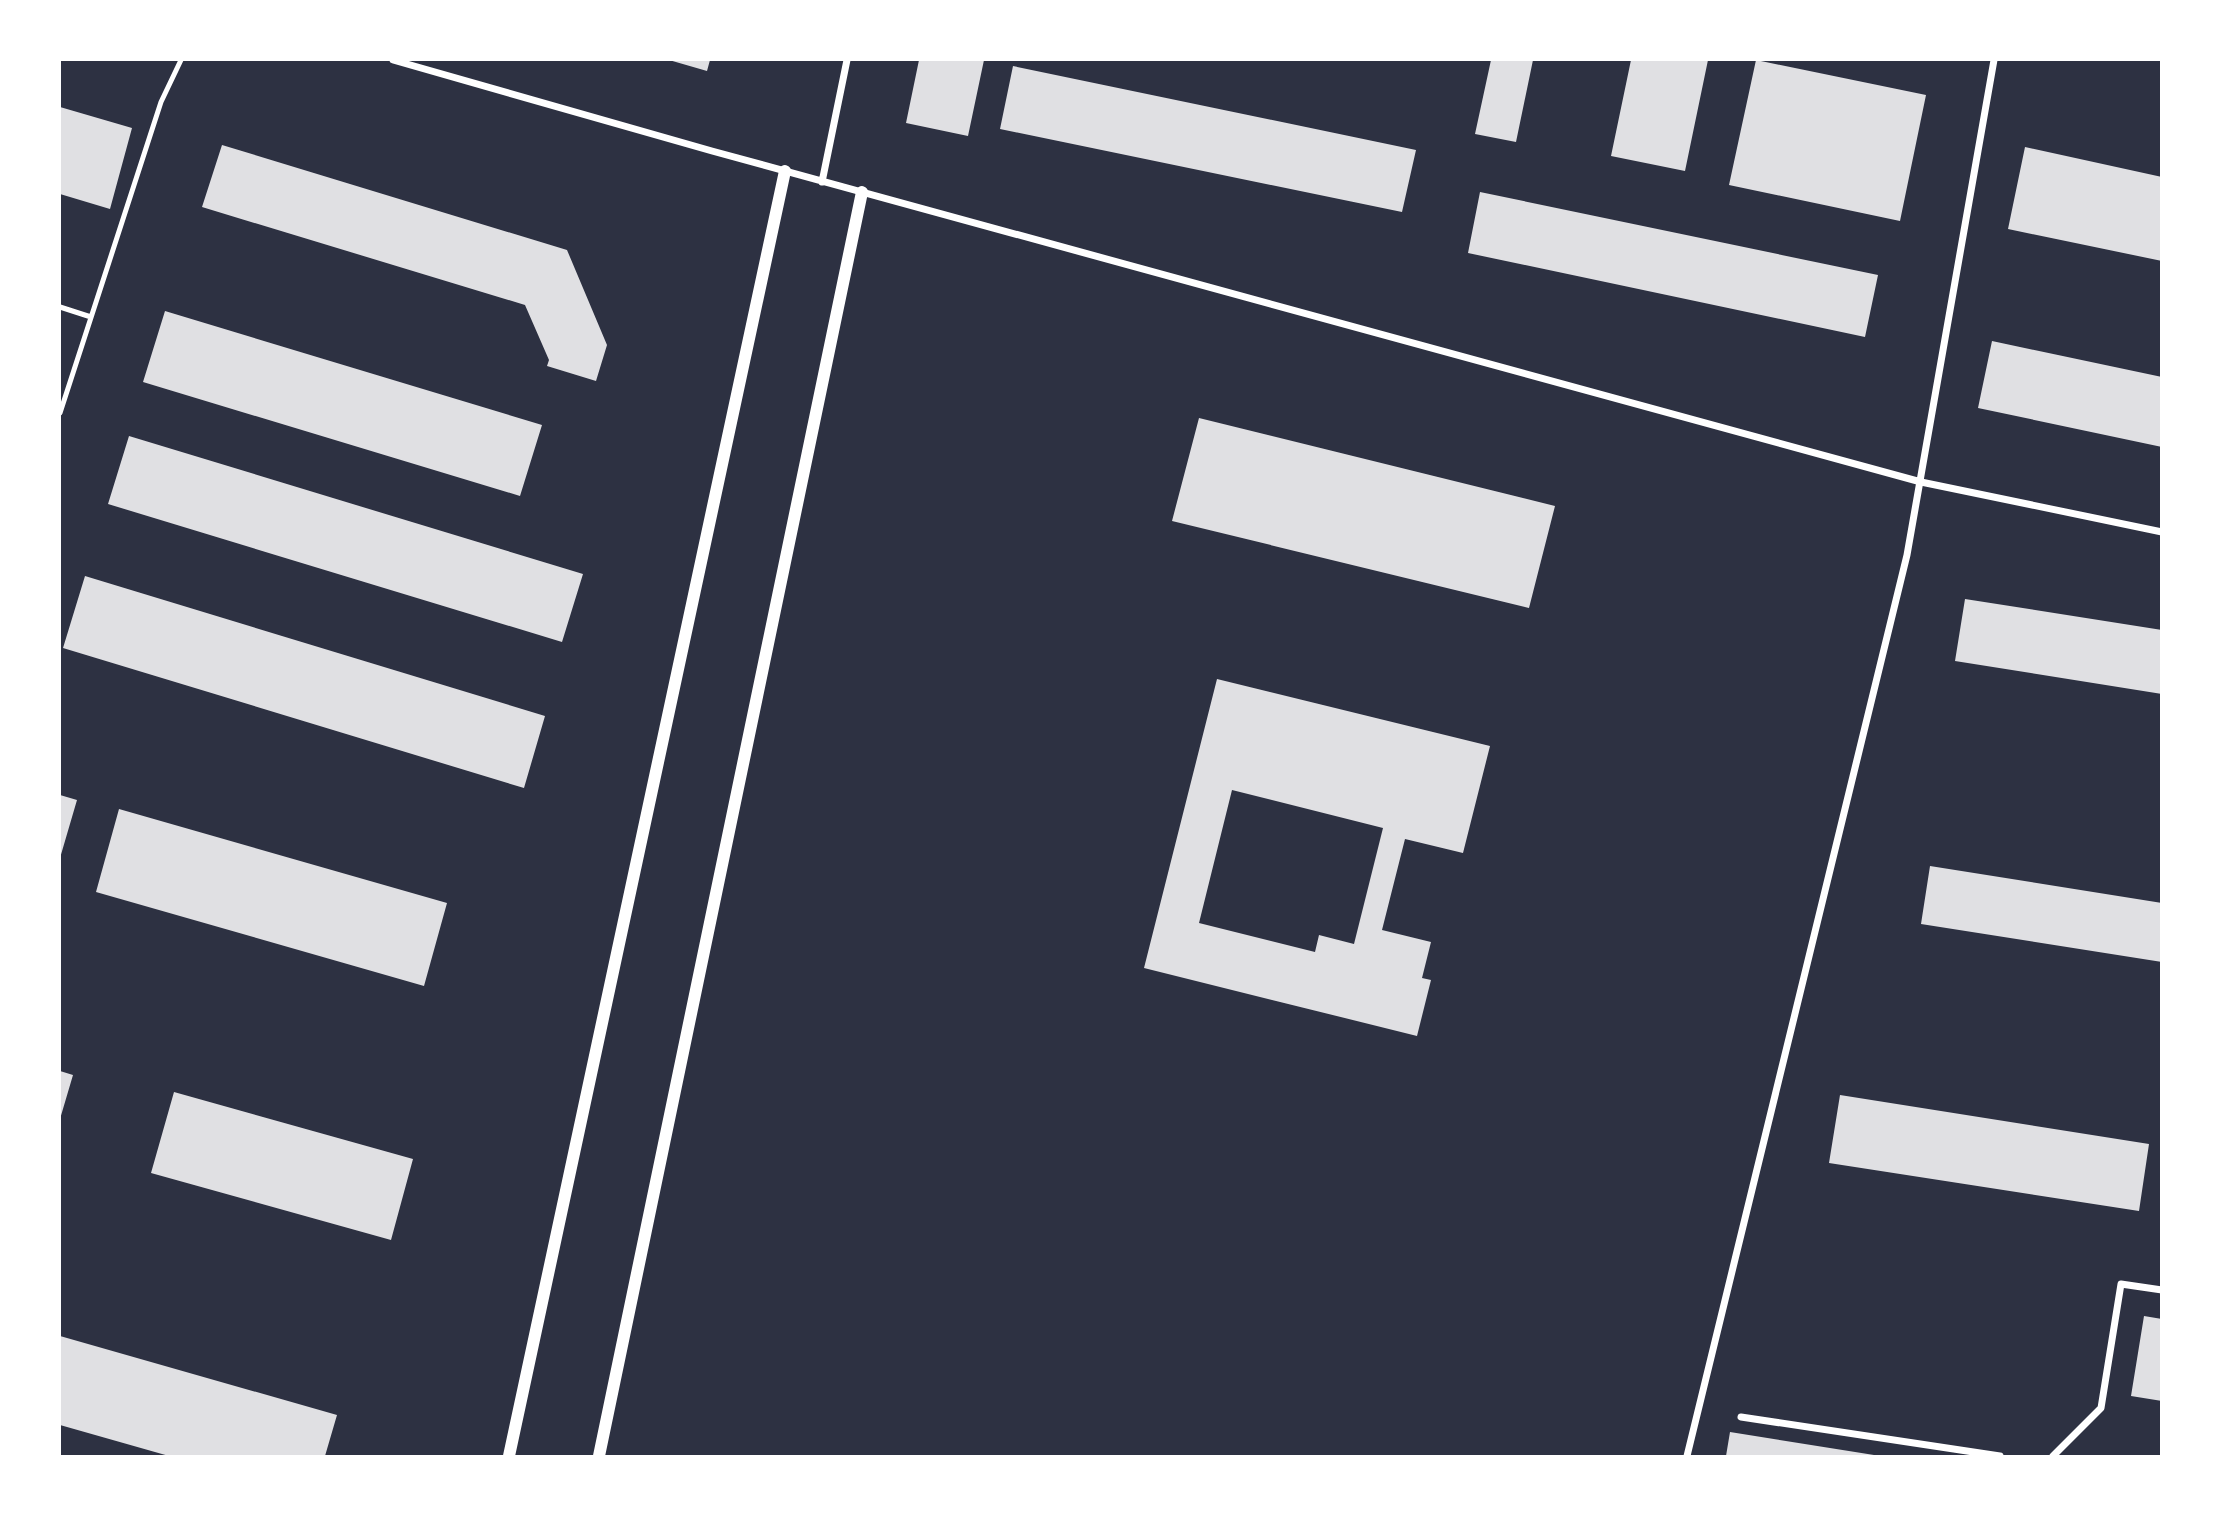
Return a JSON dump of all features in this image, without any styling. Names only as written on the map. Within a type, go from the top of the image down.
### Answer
[{"type":"street","points":[[393,60],[785,171],[1921,482],[2161,532]]},
{"type":"street","points":[[822,181],[847,60]]},
{"type":"street","points":[[1687,1457],[1904,568],[1994,60]]},
{"type":"street","points":[[509,1457],[785,171]]},
{"type":"street","points":[[600,1457],[862,192]]},
{"type":"street","points":[[2053,1457],[2101,1408],[2121,1284],[2161,1290]]},
{"type":"street","points":[[1741,1417],[2000,1457]]},
{"type":"lane","points":[[60,412],[161,102],[181,60]]},
{"type":"lane","points":[[60,307],[91,317]]},
{"type":"building","points":[[669,60],[710,60],[707,71]]},
{"type":"building","points":[[919,60],[984,60],[968,136],[906,123]]},
{"type":"building","points":[[1491,60],[1533,60],[1516,142],[1475,134]]},
{"type":"building","points":[[1631,60],[1708,60],[1685,171],[1611,156]]},
{"type":"building","points":[[1756,60],[1926,95],[1900,221],[1729,185]]},
{"type":"building","points":[[1013,66],[1416,150],[1402,212],[1000,129]]},
{"type":"building","points":[[60,107],[132,128],[110,209],[60,194]]},
{"type":"building","points":[[222,145],[567,250],[607,345],[596,381],[547,366],[549,360],[525,305],[202,207]]},
{"type":"building","points":[[2025,147],[2162,177],[2162,261],[2008,229]]},
{"type":"building","points":[[1480,192],[1878,275],[1865,337],[1468,253]]},
{"type":"building","points":[[165,311],[542,425],[520,496],[143,382]]},
{"type":"building","points":[[1992,341],[2162,377],[2162,447],[1978,408]]},
{"type":"building","points":[[1199,418],[1555,506],[1529,608],[1172,521]]},
{"type":"building","points":[[129,436],[583,574],[562,642],[108,504]]},
{"type":"building","points":[[85,576],[545,716],[524,788],[63,648]]},
{"type":"building","points":[[1965,599],[2162,630],[2162,694],[1955,661]]},
{"type":"building","points":[[1217,679],[1490,746],[1463,853],[1405,839],[1382,930],[1431,942],[1422,978],[1431,980],[1417,1036],[1144,968]],"holes":[[[1232,790],[1383,828],[1354,944],[1319,935],[1315,952],[1199,923]]]},
{"type":"building","points":[[60,795],[77,800],[60,858]]},
{"type":"building","points":[[119,809],[447,903],[424,986],[96,892]]},
{"type":"building","points":[[1930,866],[2162,903],[2162,962],[1921,924]]},
{"type":"building","points":[[60,1071],[73,1075],[60,1119]]},
{"type":"building","points":[[174,1092],[413,1159],[391,1240],[151,1173]]},
{"type":"building","points":[[1840,1095],[2149,1144],[2139,1211],[1829,1163]]},
{"type":"building","points":[[2144,1316],[2162,1319],[2162,1401],[2131,1396]]},
{"type":"building","points":[[60,1336],[337,1415],[325,1456],[169,1456],[60,1425]]},
{"type":"building","points":[[1730,1432],[1874,1455],[1874,1456],[1726,1456]]}]
